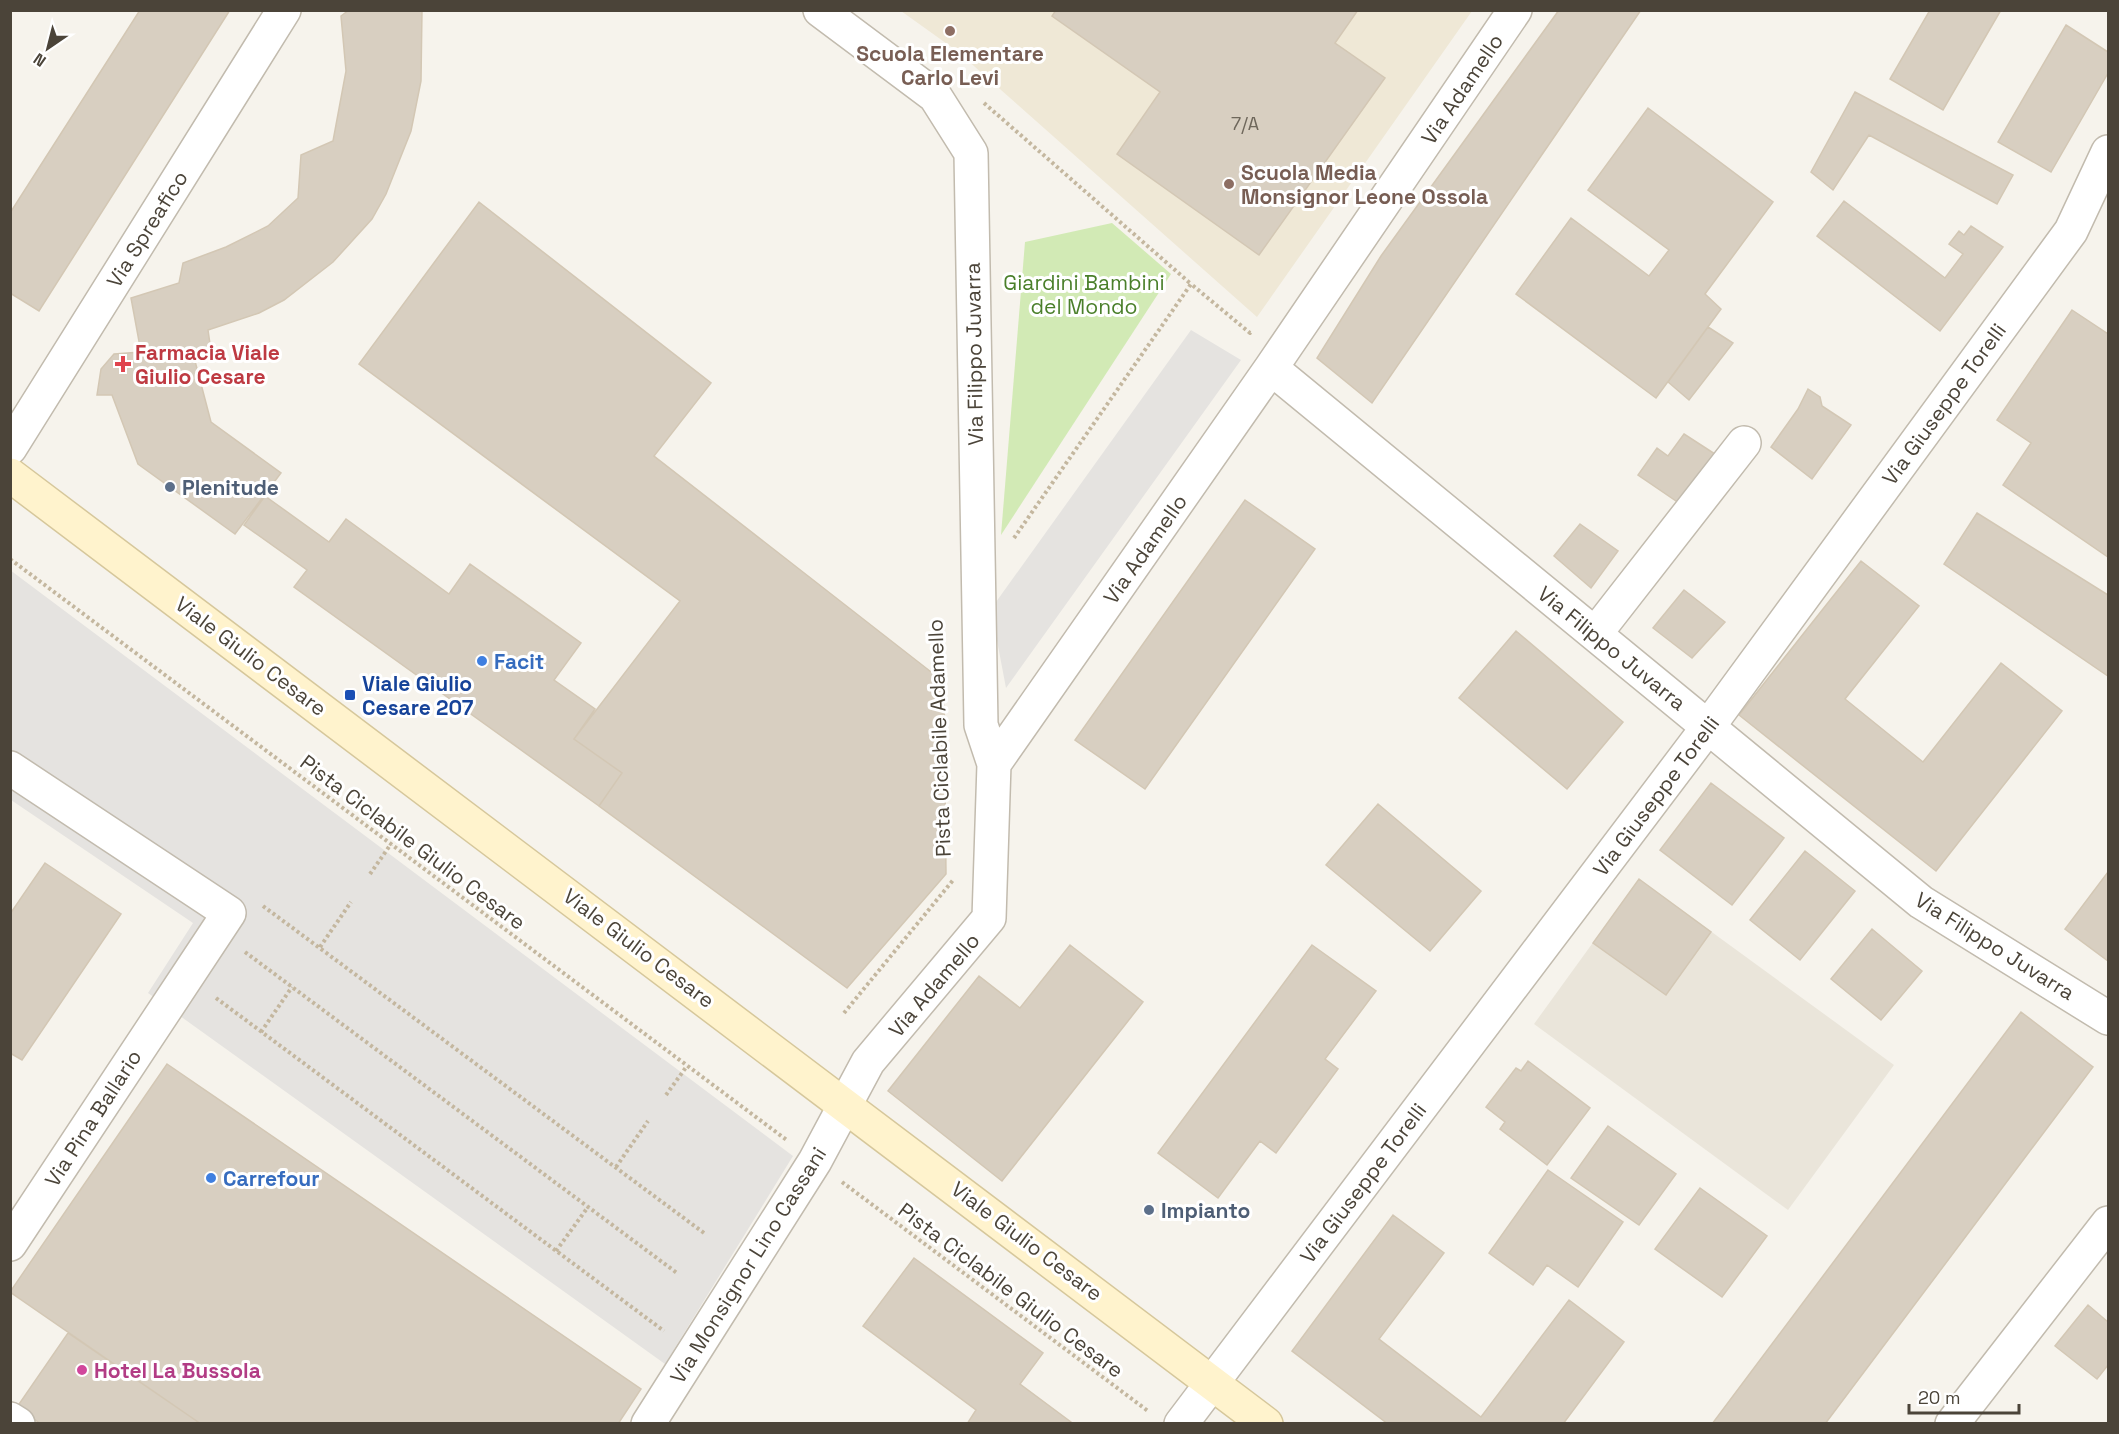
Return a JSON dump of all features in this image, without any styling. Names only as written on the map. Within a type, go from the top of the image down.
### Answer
[{"type":"main road","name":"Viale Giulio Cesare","points":[[10,475],[1266,1424]]},
{"type":"street","name":"Via Spreafico","points":[[10,448],[284,10]]},
{"type":"street","name":"Via Filippo Juvarra","points":[[820,10],[936,96],[971,153],[981,725],[994,764]]},
{"type":"street","name":"Via Adamello","points":[[845,1104],[868,1062],[989,918],[994,764],[1271,368],[1515,10]]},
{"type":"street","name":"Via Giuseppe Torelli","points":[[1168,1420],[1212,1382],[1708,727],[2071,231],[2109,152]]},
{"type":"street","name":"Via Filippo Juvarra","points":[[1271,368],[1921,902],[2109,1018]]},
{"type":"street","points":[[1595,634],[1744,443]]},
{"type":"street","name":"Via Pina Ballario","points":[[10,768],[229,913],[10,1244]]},
{"type":"street","name":"Via Monsignor Lino Cassani","points":[[648,1424],[815,1161],[845,1104]]},
{"type":"street","points":[[1952,1424],[2109,1223]]},
{"type":"street","points":[[10,1419],[18,1424]]},
{"type":"path","points":[[980,100],[1250,333],[1256,323]]},
{"type":"path","points":[[1008,546],[1191,284]]},
{"type":"path","name":"Pista Ciclabile Giulio Cesare","points":[[10,559],[789,1142]]},
{"type":"path","points":[[370,874],[391,844]]},
{"type":"path","name":"Pista Ciclabile Adamello","points":[[844,1013],[958,874]]},
{"type":"path","points":[[320,947],[351,902]]},
{"type":"path","points":[[261,904],[704,1233]]},
{"type":"path","points":[[245,952],[677,1273]]},
{"type":"path","points":[[261,1032],[292,987]]},
{"type":"path","points":[[216,998],[667,1334]]},
{"type":"path","points":[[666,1095],[687,1066]]},
{"type":"path","points":[[616,1167],[648,1122]]},
{"type":"path","name":"Pista Ciclabile Giulio Cesare","points":[[841,1181],[1168,1420]]},
{"type":"path","points":[[556,1251],[588,1207]]},
{"type":"shaded area","name":"Scuola Media Monsignor Leone Ossola","points":[[901,11],[1472,11],[1257,317],[957,51]]},
{"type":"shaded area","points":[[1191,330],[1241,360],[1006,688],[991,609]]},
{"type":"shaded area","points":[[10,570],[793,1156],[665,1364],[148,993],[193,923],[11,800]]},
{"type":"shaded area","points":[[1639,879],[1894,1065],[1788,1210],[1534,1024]]},
{"type":"green space","name":"Giardini Bambini del Mondo","points":[[1112,223],[1171,274],[1001,535],[1025,242]]},
{"type":"building","points":[[140,10],[230,10],[39,311],[10,293],[10,213]]},
{"type":"building","points":[[349,10],[422,10],[421,81],[411,131],[386,194],[372,219],[333,262],[284,300],[259,313],[208,330],[212,358],[195,361],[211,422],[281,473],[235,534],[138,464],[112,395],[97,395],[101,369],[114,354],[141,352],[131,298],[179,283],[183,263],[226,247],[268,226],[298,198],[301,155],[333,141],[346,71],[341,16]]},
{"type":"building","points":[[1056,10],[1358,10],[1335,43],[1385,78],[1259,255],[1117,154],[1160,92],[1052,16]]},
{"type":"building","points":[[1559,10],[1641,10],[1372,403],[1317,358],[1381,256]]},
{"type":"building","points":[[1930,10],[2001,10],[1943,110],[1890,79]]},
{"type":"building","points":[[2066,25],[2108,52],[2108,73],[2051,172],[1998,142]]},
{"type":"building","points":[[1855,92],[2013,175],[1997,204],[1869,135],[1833,190],[1811,172]]},
{"type":"building","points":[[1648,108],[1773,202],[1705,294],[1721,309],[1656,398],[1516,294],[1571,218],[1649,276],[1669,250],[1588,190]]},
{"type":"building","points":[[1844,201],[1945,278],[1963,254],[1949,244],[1959,231],[1964,235],[1971,226],[2003,247],[1940,331],[1817,236]]},
{"type":"building","points":[[479,202],[711,383],[654,456],[944,682],[946,874],[847,988],[599,806],[622,773],[574,739],[680,601],[359,364]]},
{"type":"building","points":[[2072,310],[2108,334],[2108,557],[2003,485],[2031,443],[1997,420]]},
{"type":"building","points":[[1708,327],[1733,343],[1689,400],[1668,382]]},
{"type":"building","points":[[1808,389],[1820,397],[1822,406],[1851,425],[1812,479],[1771,447],[1798,409]]},
{"type":"building","points":[[1684,434],[1715,454],[1679,503],[1638,475],[1657,448],[1668,456]]},
{"type":"building","name":"Facit","points":[[265,496],[329,542],[346,519],[449,594],[470,564],[581,643],[554,680],[595,709],[574,739],[622,773],[599,806],[294,587],[307,570],[244,525]]},
{"type":"building","points":[[1245,500],[1315,549],[1145,789],[1075,740]]},
{"type":"building","points":[[1977,513],[2108,595],[2108,676],[1944,564]]},
{"type":"building","points":[[1580,524],[1618,551],[1591,588],[1554,556]]},
{"type":"building","points":[[1861,561],[1919,606],[1845,699],[1923,762],[2001,663],[2062,711],[1936,871],[1739,715]]},
{"type":"building","points":[[1684,590],[1725,622],[1692,658],[1653,628]]},
{"type":"building","points":[[1516,631],[1623,722],[1567,789],[1459,698]]},
{"type":"building","points":[[1711,783],[1784,838],[1732,905],[1660,850]]},
{"type":"building","points":[[1378,804],[1481,891],[1430,951],[1326,865]]},
{"type":"building","points":[[1805,851],[1855,891],[1800,960],[1750,920]]},
{"type":"building","points":[[45,863],[121,914],[22,1060],[10,1053],[10,914]]},
{"type":"building","points":[[2108,872],[2108,961],[2065,929]]},
{"type":"building","points":[[1639,879],[1711,932],[1666,995],[1593,943]]},
{"type":"building","points":[[1872,929],[1922,971],[1881,1020],[1831,979]]},
{"type":"building","points":[[1070,945],[1143,1002],[1002,1181],[888,1091],[979,976],[1020,1008]]},
{"type":"building","points":[[1312,945],[1376,991],[1325,1059],[1338,1069],[1276,1153],[1260,1141],[1218,1198],[1158,1153]]},
{"type":"building","points":[[2021,1012],[2093,1067],[1825,1424],[1712,1424]]},
{"type":"building","points":[[1528,1061],[1590,1108],[1547,1165],[1500,1129],[1505,1122],[1486,1107],[1516,1068],[1521,1071]]},
{"type":"building","name":"Carrefour","points":[[167,1064],[641,1389],[618,1424],[201,1424],[10,1292]]},
{"type":"building","points":[[1608,1126],[1676,1174],[1639,1225],[1571,1178]]},
{"type":"building","points":[[1548,1170],[1623,1222],[1578,1287],[1547,1265],[1533,1285],[1489,1253]]},
{"type":"building","points":[[1700,1188],[1767,1236],[1722,1297],[1655,1249]]},
{"type":"building","points":[[1393,1215],[1444,1253],[1379,1339],[1481,1417],[1569,1300],[1624,1342],[1563,1424],[1388,1424],[1292,1351]]},
{"type":"building","points":[[914,1258],[1043,1353],[1020,1384],[1071,1422],[1069,1424],[967,1424],[976,1410],[863,1326]]},
{"type":"building","points":[[2088,1305],[2108,1322],[2108,1365],[2097,1379],[2055,1346]]},
{"type":"building","name":"Hotel La Bussola","points":[[68,1333],[201,1424],[41,1424],[17,1407]]},
{"type":"place","name":"Scuola Elementare Carlo Levi","points":[[950,31]]},
{"type":"place","name":"Scuola Media Monsignor Leone Ossola","points":[[1229,184]]},
{"type":"place","name":"Farmacia Viale Giulio Cesare","points":[[123,364]]},
{"type":"place","name":"Plenitude","points":[[170,487]]},
{"type":"place","name":"Facit","points":[[482,661]]},
{"type":"place","name":"Viale Giulio Cesare 207","points":[[350,695]]},
{"type":"place","name":"Carrefour","points":[[211,1178]]},
{"type":"place","name":"Impianto","points":[[1149,1210]]},
{"type":"place","name":"Hotel La Bussola","points":[[82,1370]]}]
